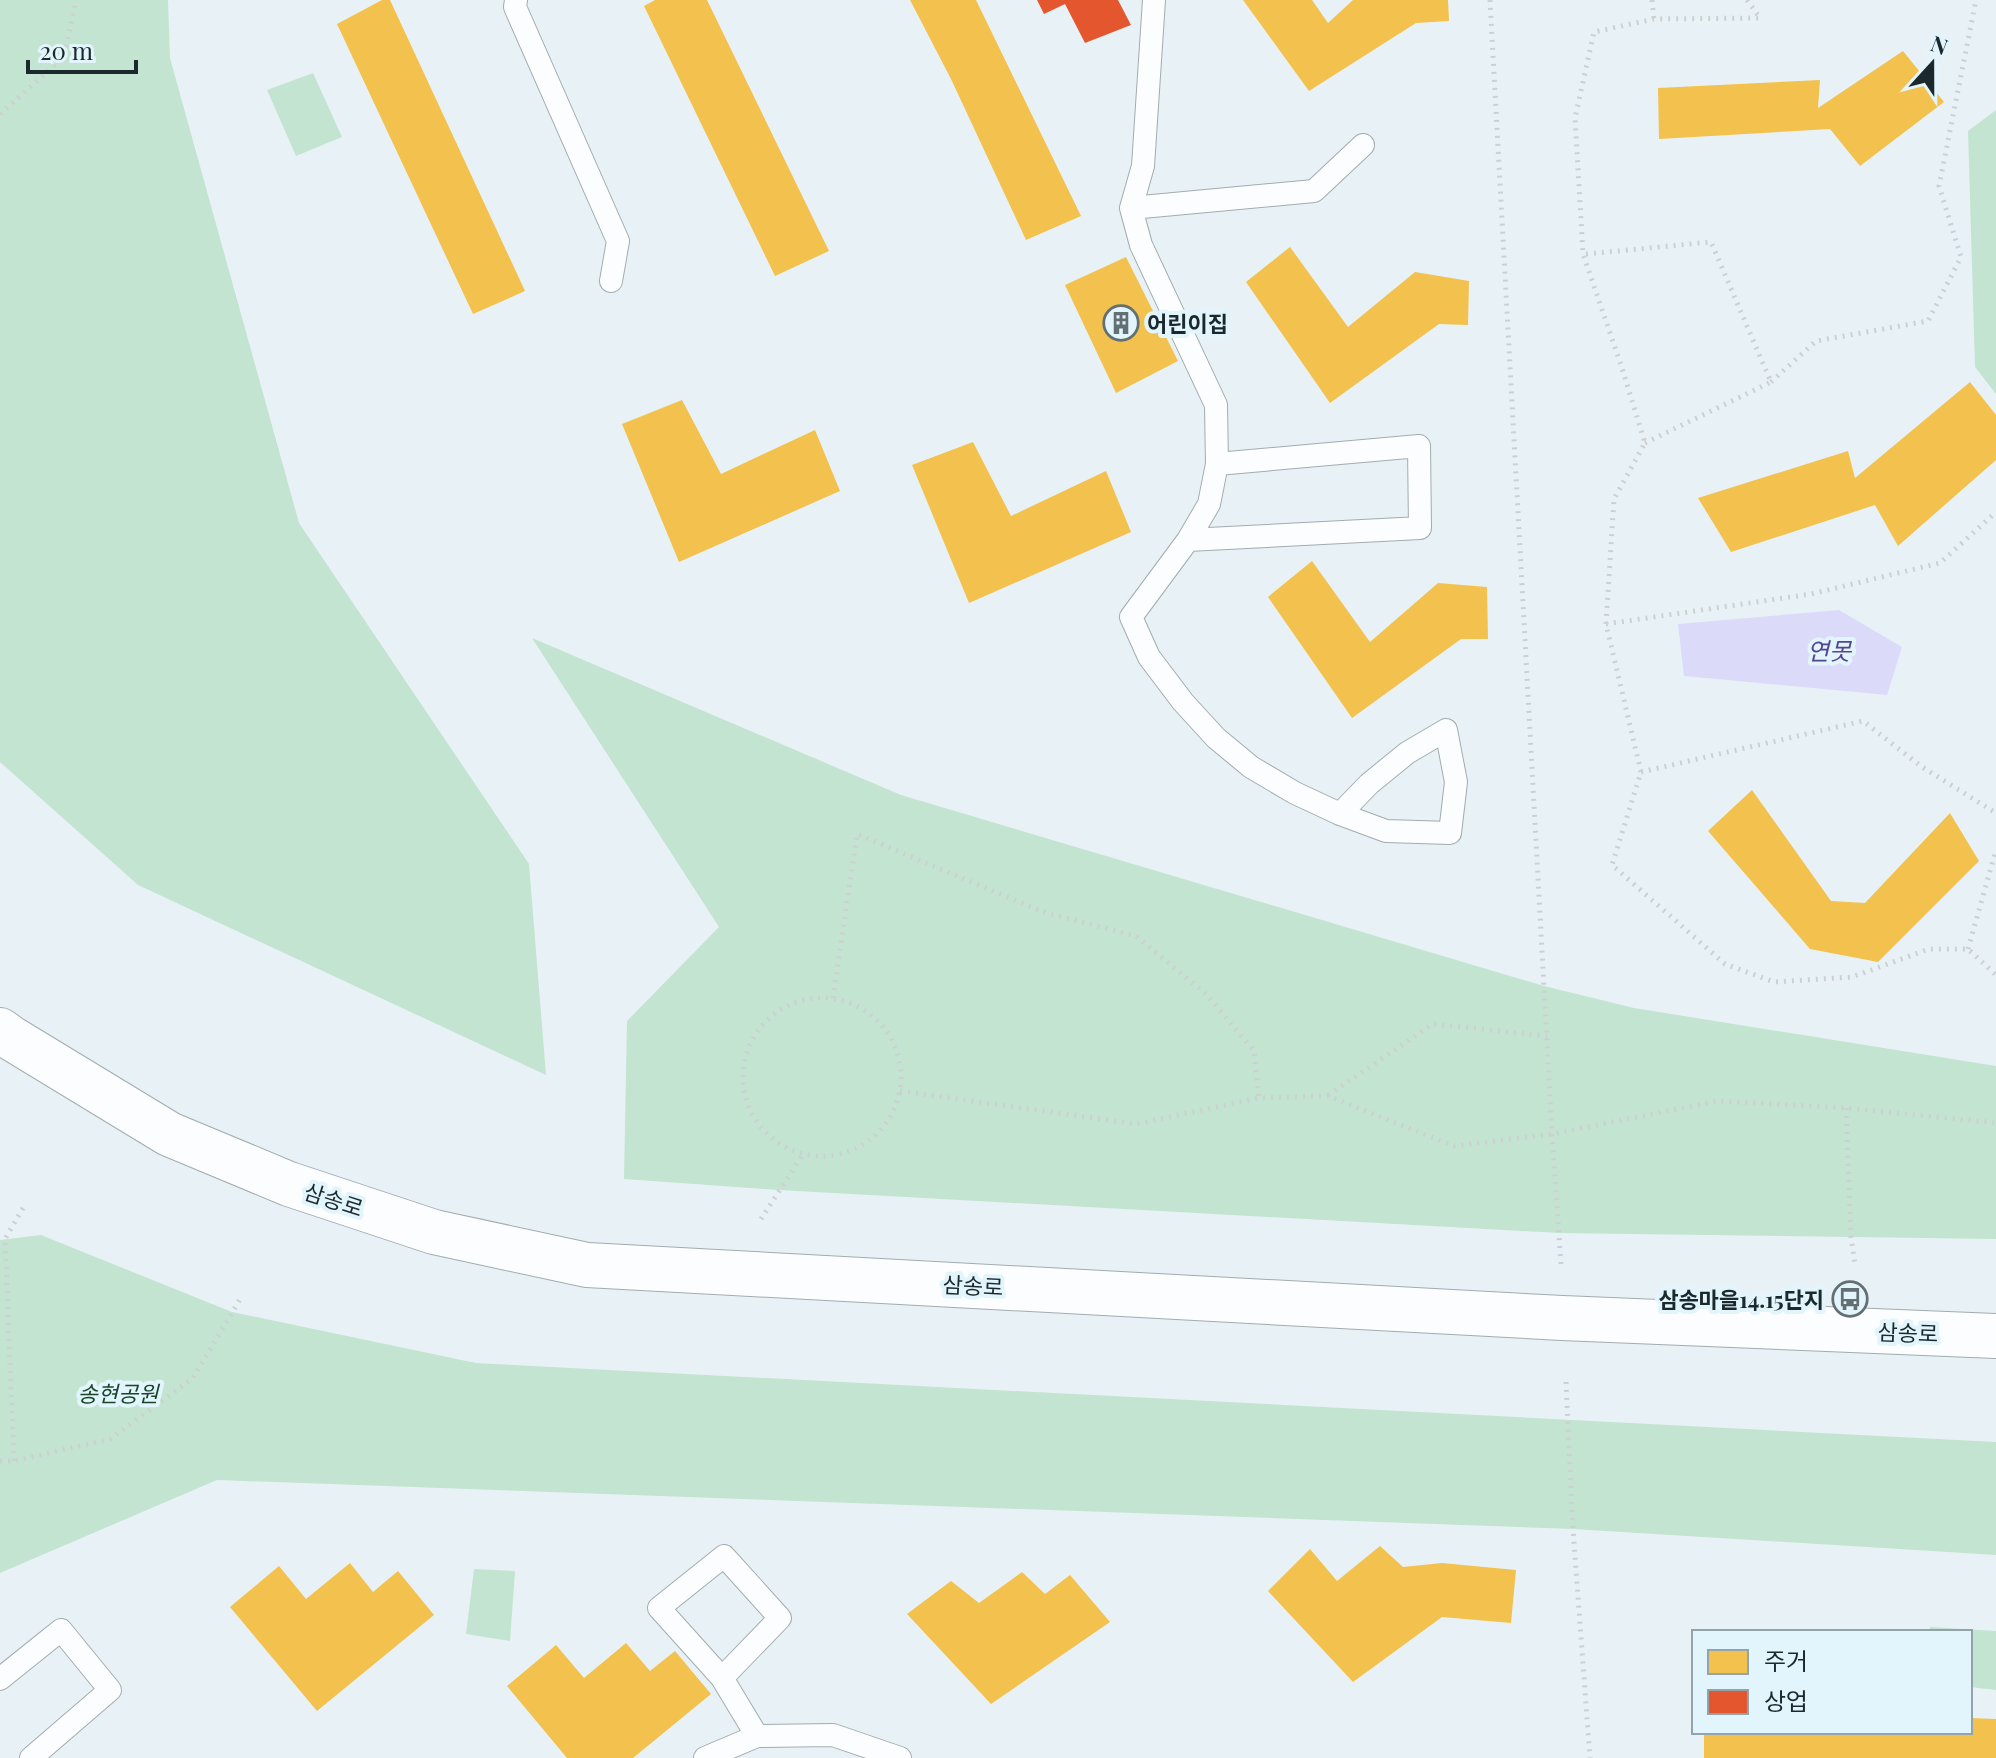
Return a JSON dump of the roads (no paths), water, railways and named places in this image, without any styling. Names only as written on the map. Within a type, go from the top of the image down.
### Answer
[{"type":"main road","name":"삼송로","points":[[5,1034],[169,1134],[289,1184],[434,1232],[587,1265],[1562,1318],[1996,1336]]},
{"type":"lane","points":[[516,0],[515,7],[618,241],[611,281]]},
{"type":"lane","points":[[1154,0],[1143,166],[1131,208],[1141,245],[1216,405],[1217,464],[1209,504],[1188,540],[1131,617],[1149,657],[1183,702],[1216,738],[1251,767],[1295,793],[1340,814],[1386,831],[1450,833],[1456,782],[1446,730],[1397,761],[1340,814]]},
{"type":"lane","points":[[1131,208],[1314,191],[1363,145]]},
{"type":"lane","points":[[1188,540],[1420,528],[1419,446],[1217,464]]},
{"type":"lane","points":[[722,1678],[780,1618],[724,1556],[659,1608],[722,1678],[757,1736]]},
{"type":"lane","points":[[0,1679],[61,1630],[110,1690],[31,1758]]},
{"type":"lane","points":[[705,1758],[757,1736],[833,1735],[900,1758]]},
{"type":"water","name":"연못","points":[[1839,610],[1902,647],[1887,695],[1684,676],[1678,624]]},
{"type":"place","name":"어린이집","points":[[1121,323]]},
{"type":"place","name":"삼송마을14.15단지","points":[[1850,1299]]},
{"type":"park label","name":"송현공원","points":[[118,1393]]}]
